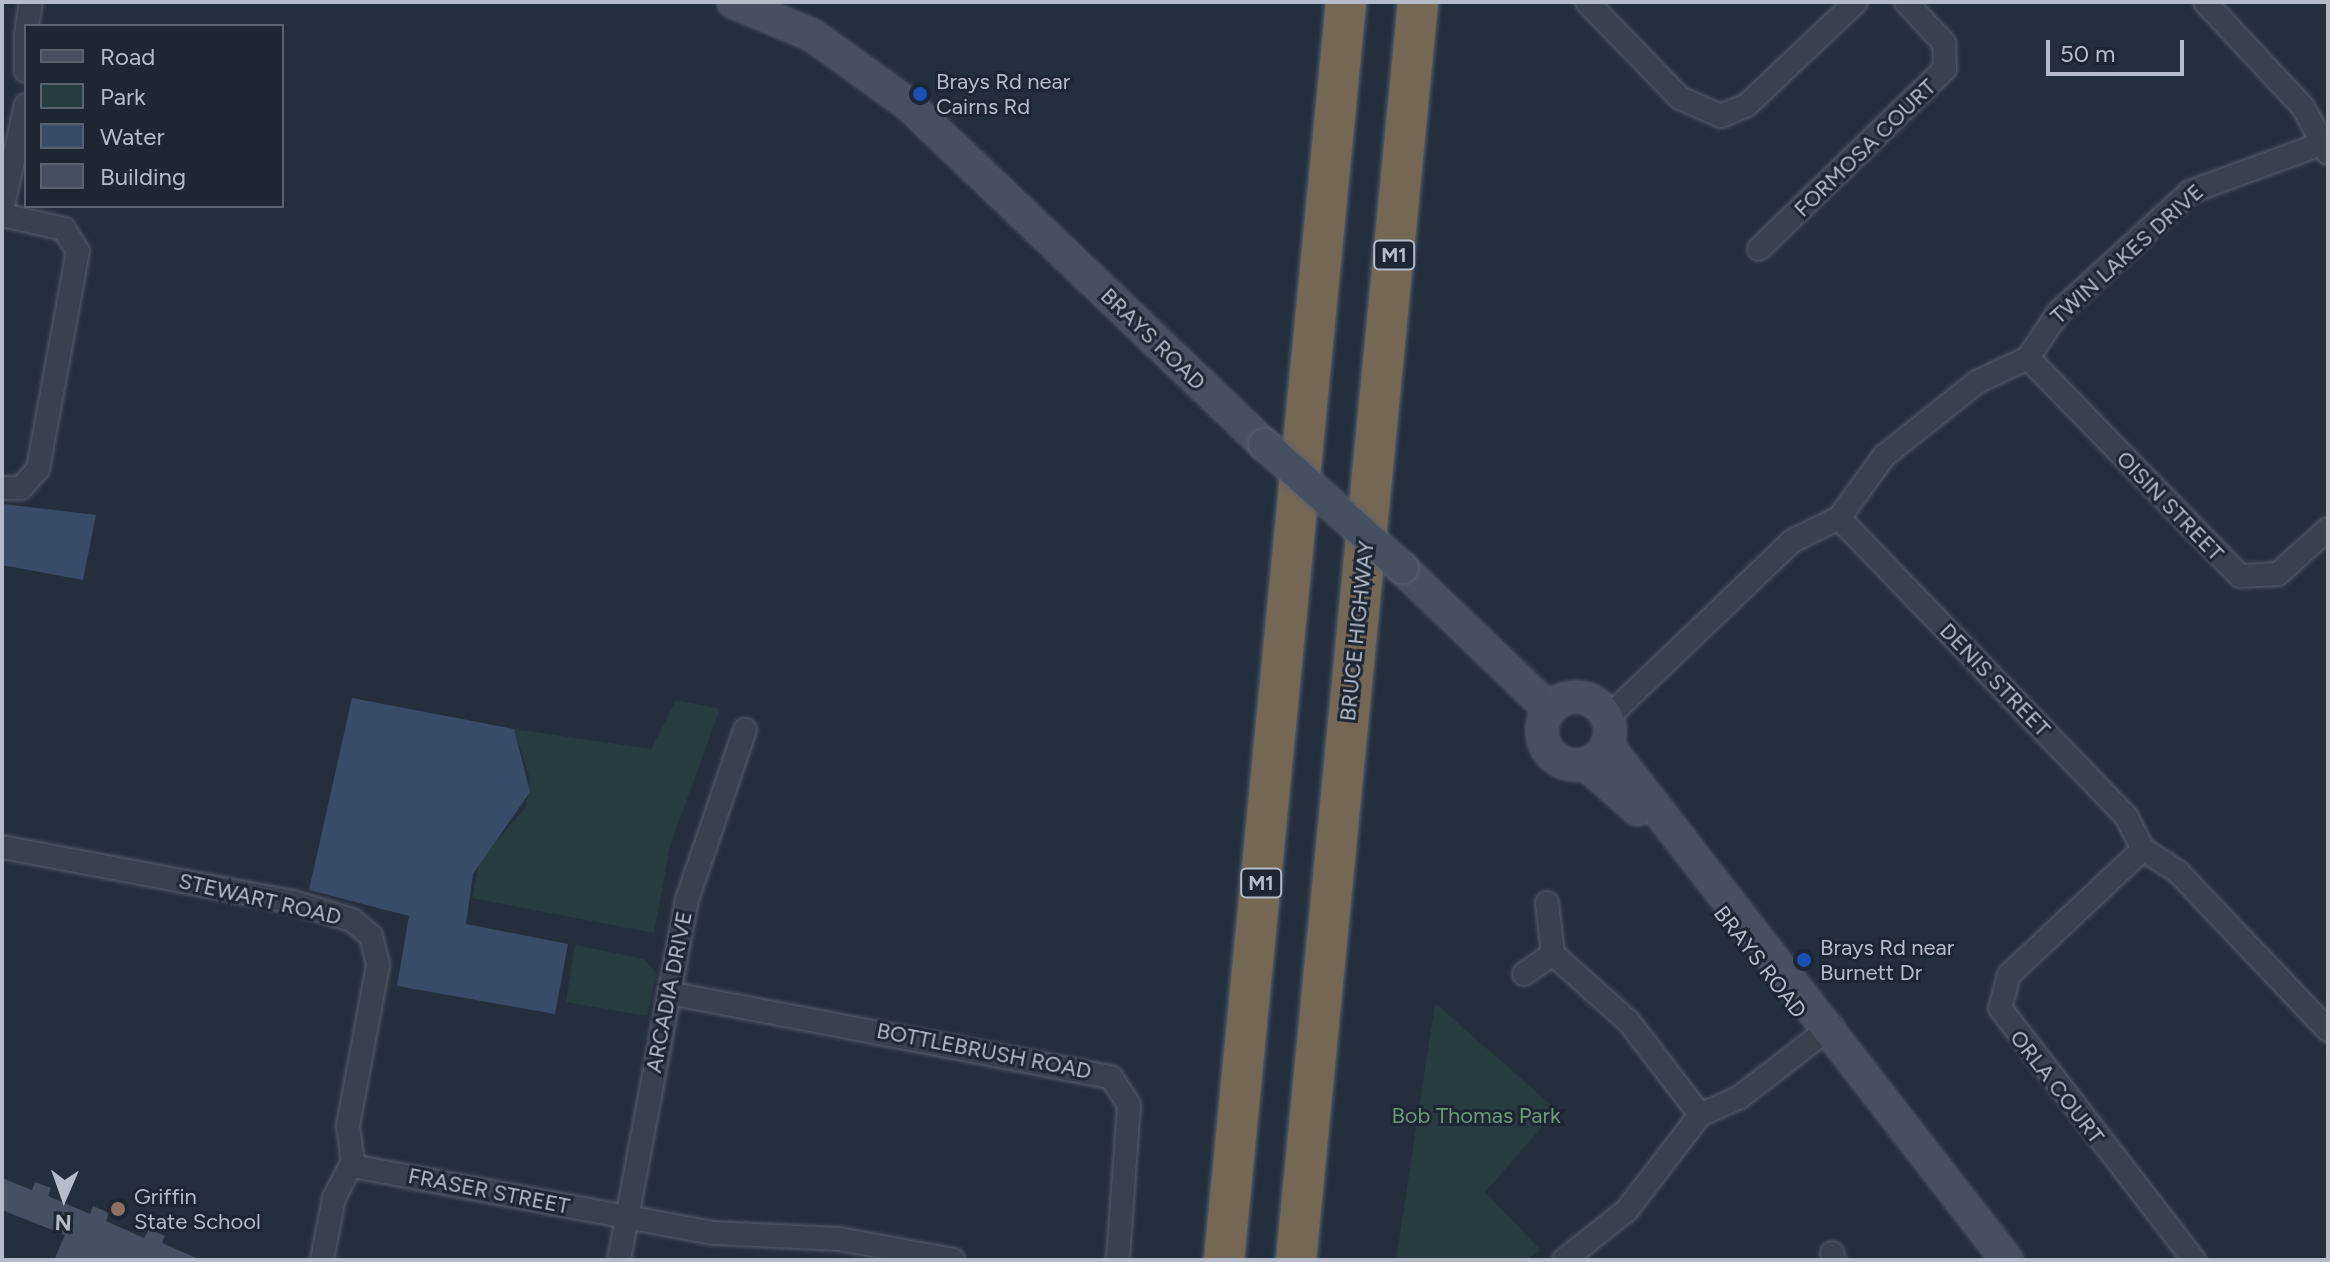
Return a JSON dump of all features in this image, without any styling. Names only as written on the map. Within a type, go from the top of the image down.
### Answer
[{"type":"highway","name":"M1","points":[[1224,1260],[1346,2]]},
{"type":"highway","name":"BRUCE HIGHWAY","points":[[1296,1260],[1418,2]]},
{"type":"main road","points":[[783,2],[812,35]]},
{"type":"main road","name":"BRAYS ROAD","points":[[737,3],[812,35],[908,104],[1264,444],[1402,568],[1550,710]]},
{"type":"main road","points":[[1581,698],[1600,742],[1564,763],[1548,750],[1542,730],[1550,710],[1581,698]]},
{"type":"main road","name":"BRAYS ROAD","points":[[1600,742],[1642,814],[1824,1031],[2007,1260]]},
{"type":"street","points":[[27,24],[31,2]]},
{"type":"street","points":[[1587,2],[1692,108],[1721,116],[1747,105],[1856,2]]},
{"type":"street","name":"FORMOSA COURT","points":[[1759,249],[1945,69],[1944,43],[1906,2]]},
{"type":"street","name":"TWIN LAKES DRIVE","points":[[2028,358],[2058,313],[2190,192],[2326,148],[2303,107],[2205,2]]},
{"type":"street","points":[[2,209],[24,114]]},
{"type":"street","points":[[2,215],[64,229],[78,251],[38,469],[21,488],[2,488]]},
{"type":"street","points":[[1600,742],[1792,541],[1839,518],[1884,456],[1977,382],[2028,358]]},
{"type":"street","name":"OISIN STREET","points":[[2028,358],[2240,576],[2278,574],[2328,529]]},
{"type":"street","name":"DENIS STREET","points":[[1839,518],[2126,816],[2143,849]]},
{"type":"street","name":"ARCADIA DRIVE","points":[[619,1260],[695,867],[745,730]]},
{"type":"street","name":"STEWART ROAD","points":[[2,847],[293,902],[365,929],[378,965],[348,1126],[352,1166]]},
{"type":"street","points":[[2143,849],[2178,872],[2328,1030]]},
{"type":"street","name":"ORLA COURT","points":[[2143,849],[2009,975],[2000,1008],[2194,1260]]},
{"type":"street","points":[[1547,903],[1553,954],[1629,1022],[1700,1115]]},
{"type":"street","points":[[1524,974],[1553,954]]},
{"type":"street","name":"BOTTLEBRUSH ROAD","points":[[669,993],[1111,1077],[1129,1105],[1118,1260]]},
{"type":"street","points":[[1564,1260],[1627,1210],[1700,1115],[1740,1097],[1824,1031]]},
{"type":"street","points":[[322,1260],[334,1198],[352,1166]]},
{"type":"street","name":"FRASER STREET","points":[[352,1166],[733,1236],[839,1239],[953,1260]]},
{"type":"green space","points":[[676,700],[720,709],[670,846],[654,933],[472,898],[480,860],[526,807],[530,779],[514,729],[651,749]]},
{"type":"green space","points":[[575,945],[644,959],[657,974],[647,1016],[566,1002]]},
{"type":"green space","name":"Bob Thomas Park","points":[[1435,1003],[1557,1110],[1485,1192],[1541,1250],[1526,1260],[1396,1260]]},
{"type":"water","points":[[3,504],[96,515],[83,580],[2,565]]},
{"type":"water","points":[[352,698],[514,729],[530,792],[473,874],[466,924],[568,944],[555,1014],[397,986],[409,916],[309,890]]},
{"type":"building","points":[[2,1178],[32,1190],[35,1182],[51,1188],[48,1196],[90,1214],[93,1206],[109,1213],[106,1221],[144,1238],[149,1229],[165,1236],[162,1243],[201,1260],[54,1260],[65,1235],[2,1210]]},
{"type":"place","name":"Brays Rd near Cairns Rd","points":[[920,94]]},
{"type":"place","name":"Brays Rd near Burnett Dr","points":[[1804,960]]},
{"type":"place","name":"Griffin State School","points":[[118,1209]]}]
